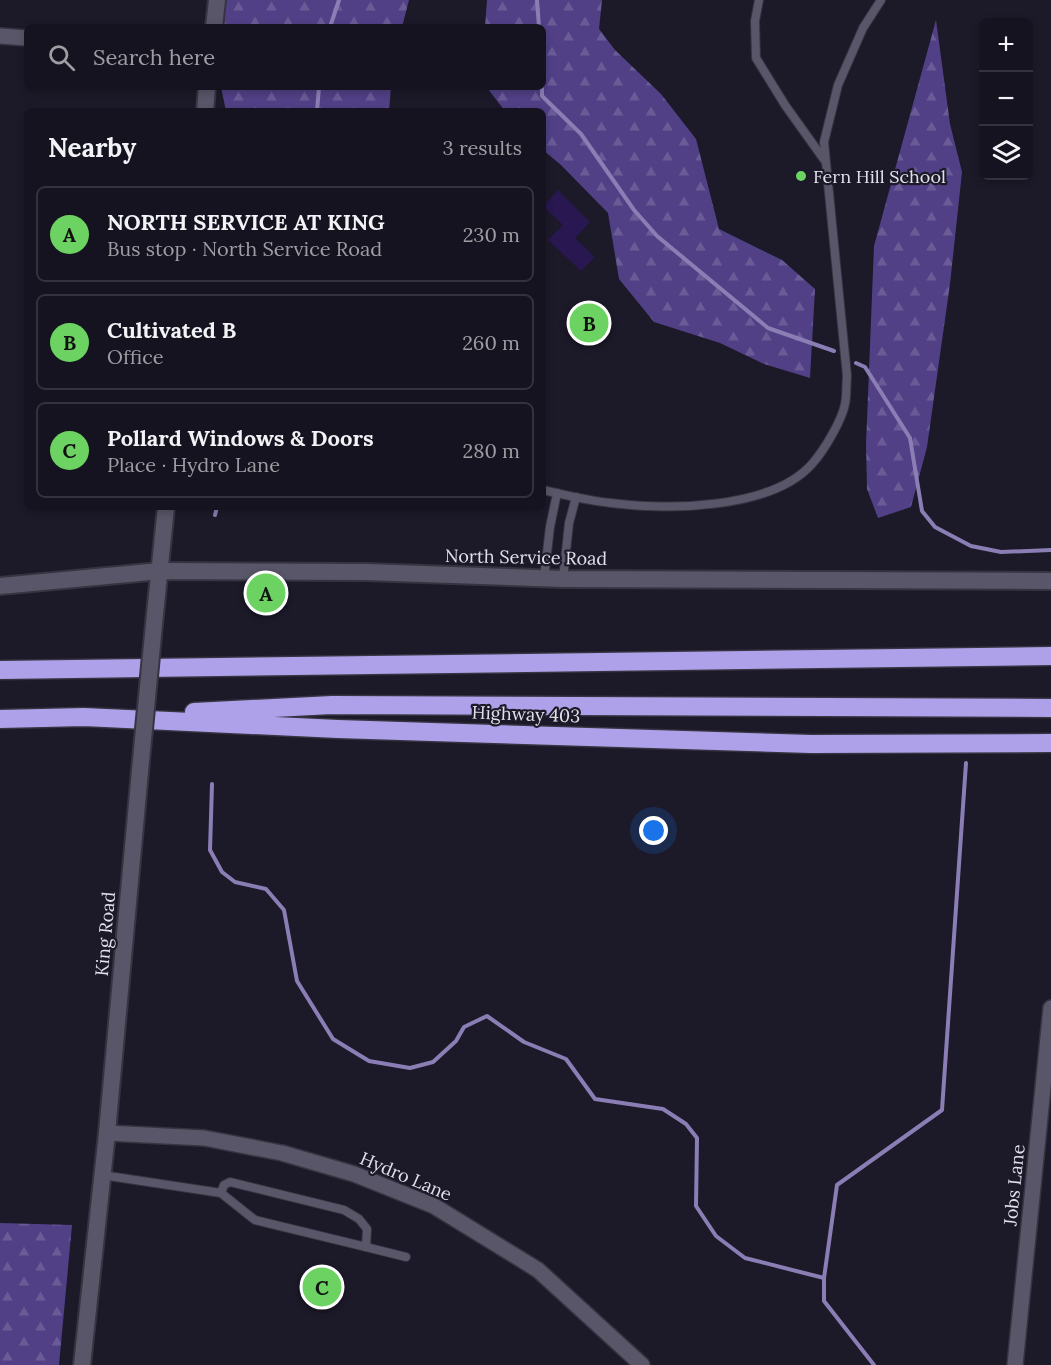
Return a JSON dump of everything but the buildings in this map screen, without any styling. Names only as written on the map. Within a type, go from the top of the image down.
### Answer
[{"type":"highway","points":[[0,670],[1051,656]]},
{"type":"highway","points":[[84,717],[332,705],[1051,708]]},
{"type":"highway","name":"Highway 403","points":[[0,719],[84,717],[350,729],[799,744],[1051,743]]},
{"type":"street","points":[[214,24],[217,0]]},
{"type":"street","points":[[0,36],[24,38]]},
{"type":"street","points":[[205,108],[207,90]]},
{"type":"street","name":"King Road","points":[[82,1365],[107,1133],[166,510]]},
{"type":"street","name":"North Service Road","points":[[0,585],[160,571],[366,572],[563,579],[1051,580]]},
{"type":"street","name":"Jobs Lane","points":[[1016,1365],[1051,1008]]},
{"type":"street","name":"Hydro Lane","points":[[107,1133],[204,1138],[282,1153],[354,1174],[434,1206],[538,1270],[642,1365]]},
{"type":"lane","points":[[759,0],[755,21],[756,58],[785,105],[826,163]]},
{"type":"lane","points":[[546,491],[608,503],[651,507],[685,507],[720,503],[766,492],[792,480],[811,465],[827,444],[845,404],[847,376],[824,142],[838,86],[863,28],[881,0]]},
{"type":"lane","points":[[544,578],[557,493]]},
{"type":"lane","points":[[563,579],[569,523],[576,497]]},
{"type":"lane","points":[[102,1175],[221,1193],[255,1220],[406,1257]]},
{"type":"lane","points":[[221,1193],[224,1185],[230,1182],[344,1210],[359,1219],[367,1229],[366,1247]]},
{"type":"green space","points":[[226,0],[409,0],[403,24],[224,24]]},
{"type":"green space","points":[[487,0],[602,0],[599,29],[615,50],[661,94],[696,139],[719,229],[782,260],[815,289],[810,378],[764,364],[720,343],[654,322],[619,279],[608,213],[546,152],[546,108],[503,108],[489,90],[546,90],[546,24],[485,24]]},
{"type":"green space","points":[[936,20],[950,124],[962,172],[950,284],[927,447],[911,507],[878,518],[867,489],[866,445],[874,246]]},
{"type":"green space","points":[[222,90],[391,90],[389,108],[225,108]]},
{"type":"green space","points":[[0,1223],[72,1225],[59,1365],[0,1365]]},
{"type":"shaded area","points":[[558,190],[590,222],[575,238],[595,257],[581,271],[548,240],[563,225],[546,209],[546,203]]},
{"type":"waterway","points":[[331,24],[339,0]]},
{"type":"waterway","points":[[537,0],[539,24]]},
{"type":"waterway","points":[[317,108],[319,90]]},
{"type":"waterway","points":[[542,90],[542,96],[581,134],[634,210],[657,236],[768,328],[834,351]]},
{"type":"waterway","points":[[856,363],[865,367],[910,438],[922,511],[935,527],[971,546],[1001,552],[1051,550]]},
{"type":"waterway","points":[[215,515],[216,510]]},
{"type":"waterway","points":[[874,1365],[824,1301],[824,1278],[837,1185],[942,1110],[966,763]]},
{"type":"waterway","points":[[212,784],[210,850],[222,872],[235,882],[266,889],[284,910],[297,981],[333,1039],[369,1061],[410,1068],[433,1062],[456,1041],[464,1027],[487,1016],[524,1042],[566,1059],[595,1099],[663,1109],[686,1124],[697,1138],[696,1206],[716,1236],[745,1258],[824,1278]]},
{"type":"place","name":"Fern Hill School","points":[[801,176]]},
{"type":"place","name":"Cultivated B","points":[[589,323]]},
{"type":"place","name":"NORTH SERVICE AT KING","points":[[266,593]]},
{"type":"place","name":"Pollard Windows & Doors","points":[[322,1287]]}]
